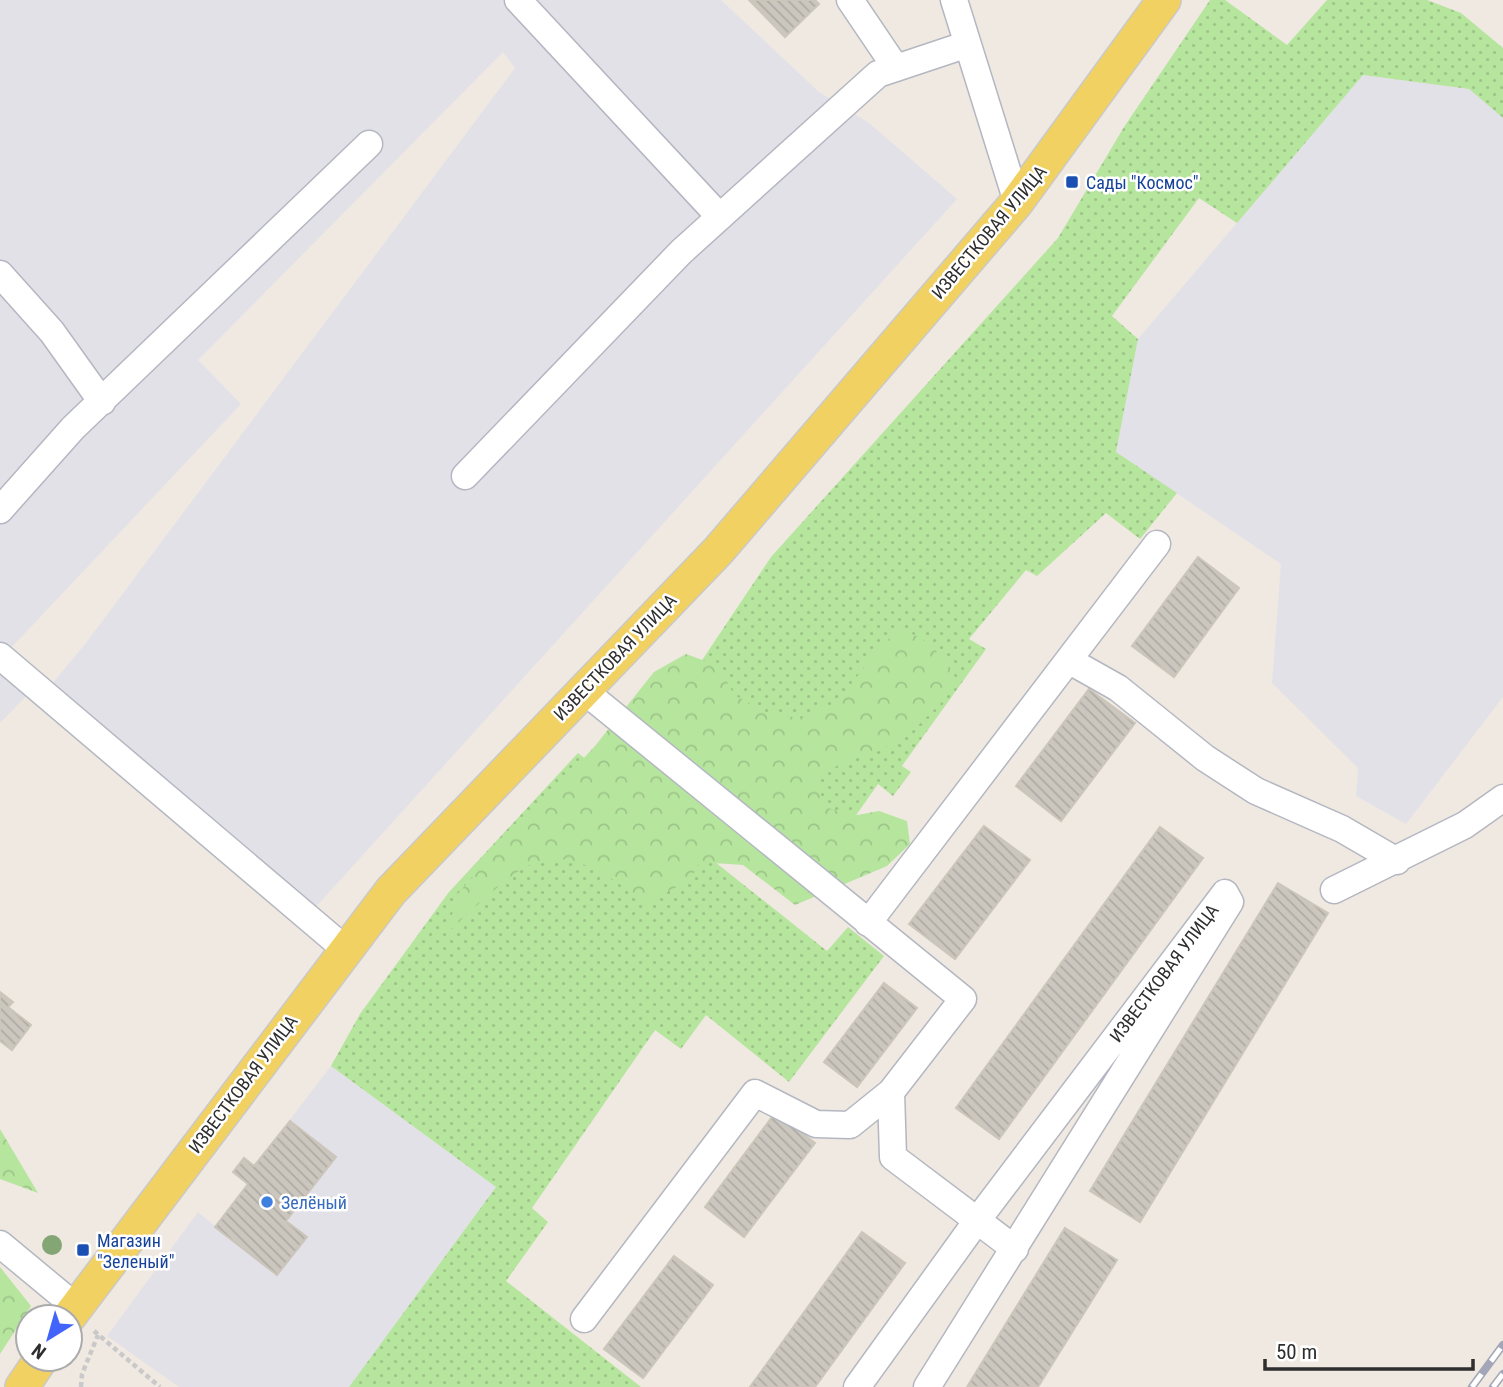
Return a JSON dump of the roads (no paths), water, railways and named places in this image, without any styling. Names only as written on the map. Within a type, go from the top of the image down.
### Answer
[{"type":"main road","name":"ИЗВЕСТКОВАЯ УЛИЦА","points":[[84,1306],[345,949],[391,891],[718,551],[1017,202],[1164,0]]},
{"type":"street","points":[[518,0],[720,217]]},
{"type":"street","points":[[850,0],[896,68]]},
{"type":"street","points":[[954,0],[965,45],[1017,202]]},
{"type":"street","points":[[465,476],[681,253],[877,74],[965,45]]},
{"type":"street","points":[[0,510],[73,428],[369,144]]},
{"type":"street","points":[[0,274],[52,332],[102,402]]},
{"type":"street","points":[[868,923],[1157,544]]},
{"type":"street","points":[[0,656],[345,949]]},
{"type":"street","points":[[1070,661],[1118,688],[1205,758],[1256,791],[1342,829],[1397,861]]},
{"type":"street","points":[[583,690],[963,999],[891,1092],[850,1125],[816,1124],[755,1093],[584,1319]]},
{"type":"street","points":[[1334,890],[1465,825],[1503,799]]},
{"type":"street","name":"ИЗВЕСТКОВАЯ УЛИЦА","points":[[857,1387],[976,1222],[1225,893],[1230,901],[927,1387]]},
{"type":"street","points":[[891,1092],[893,1157],[1015,1249]]},
{"type":"street","points":[[0,1244],[63,1303]]},
{"type":"railway","points":[[1472,1387],[1503,1345]]},
{"type":"railway","points":[[1493,1387],[1503,1374]]},
{"type":"place","name":"Сады \"Космос\"","points":[[1072,182]]},
{"type":"place","name":"Зелёный","points":[[267,1202]]},
{"type":"place","name":"Магазин \"Зеленый\"","points":[[83,1250]]}]
